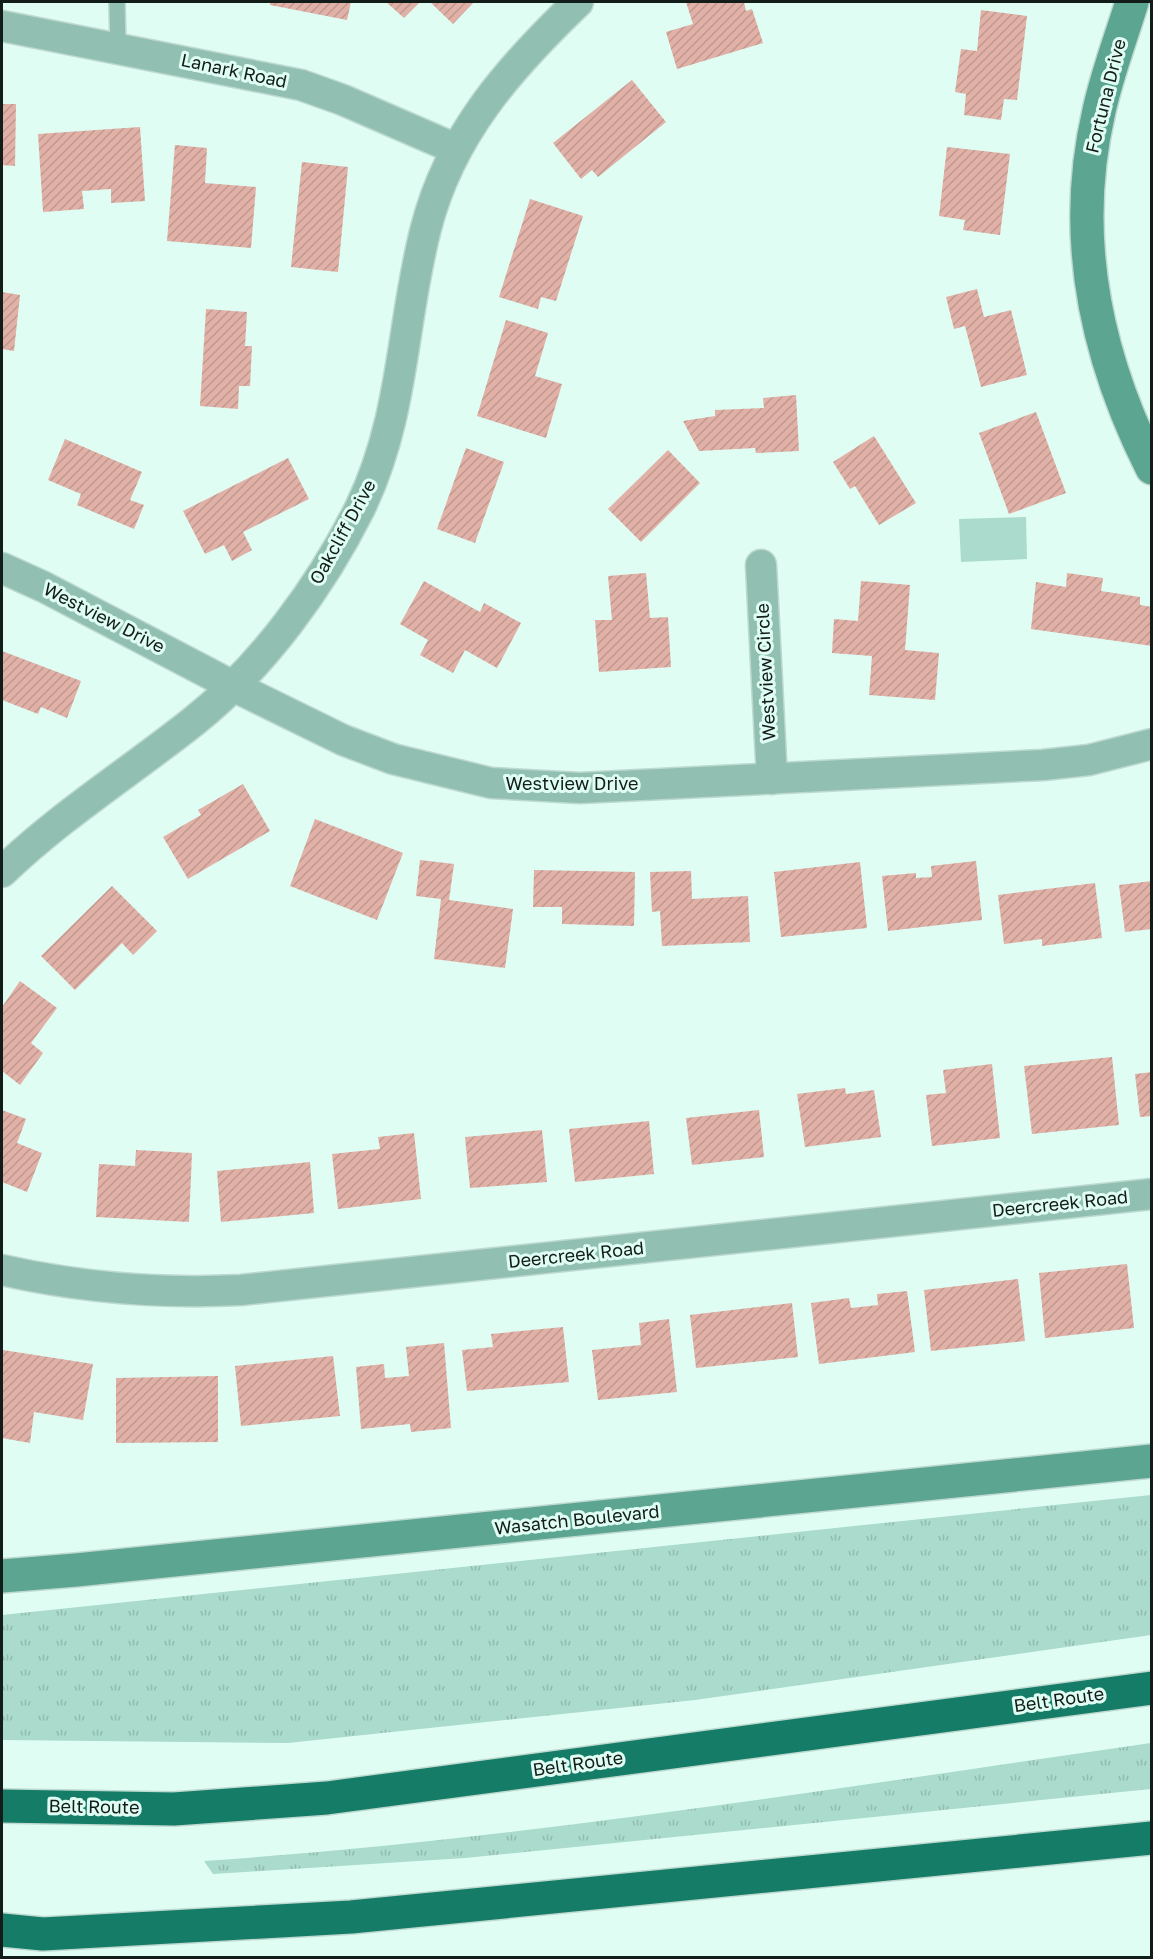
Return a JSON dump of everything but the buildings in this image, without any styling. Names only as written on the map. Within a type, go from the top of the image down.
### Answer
[{"type":"highway","name":"Belt Route","points":[[2,1806],[174,1809],[327,1798],[1152,1688]]},
{"type":"highway","points":[[2,1930],[43,1934],[351,1917],[1152,1838]]},
{"type":"street","name":"Oakcliff Drive","points":[[2,872],[58,822],[196,720],[233,686],[286,624],[314,585],[360,508],[375,472],[397,401],[426,228],[456,149],[481,107],[502,80],[524,54],[578,2]]},
{"type":"street","name":"Fortuna Drive","points":[[1132,2],[1099,110],[1091,149],[1086,184],[1086,252],[1090,286],[1107,362],[1136,437],[1152,468]]},
{"type":"street","name":"Lanark Road","points":[[2,26],[302,85],[343,100],[456,149]]},
{"type":"street","name":"Westview Circle","points":[[760,565],[772,779]]},
{"type":"street","name":"Westview Drive","points":[[2,568],[44,587],[233,686],[343,740],[393,759],[491,783],[580,788],[1043,765],[1089,760],[1152,744]]},
{"type":"street","name":"Deercreek Road","points":[[2,1270],[77,1285],[121,1290],[165,1292],[241,1290],[1152,1194]]},
{"type":"street","name":"Wasatch Boulevard","points":[[2,1576],[1152,1461]]},
{"type":"lane","points":[[117,2],[118,48]]},
{"type":"green space","points":[[1026,517],[1027,559],[961,562],[959,519]]},
{"type":"green space","points":[[1151,1495],[1151,1635],[695,1700],[288,1743],[2,1740],[2,1615]]},
{"type":"green space","points":[[1151,1743],[1151,1789],[465,1858],[213,1874],[204,1861],[442,1840],[560,1826]]}]
